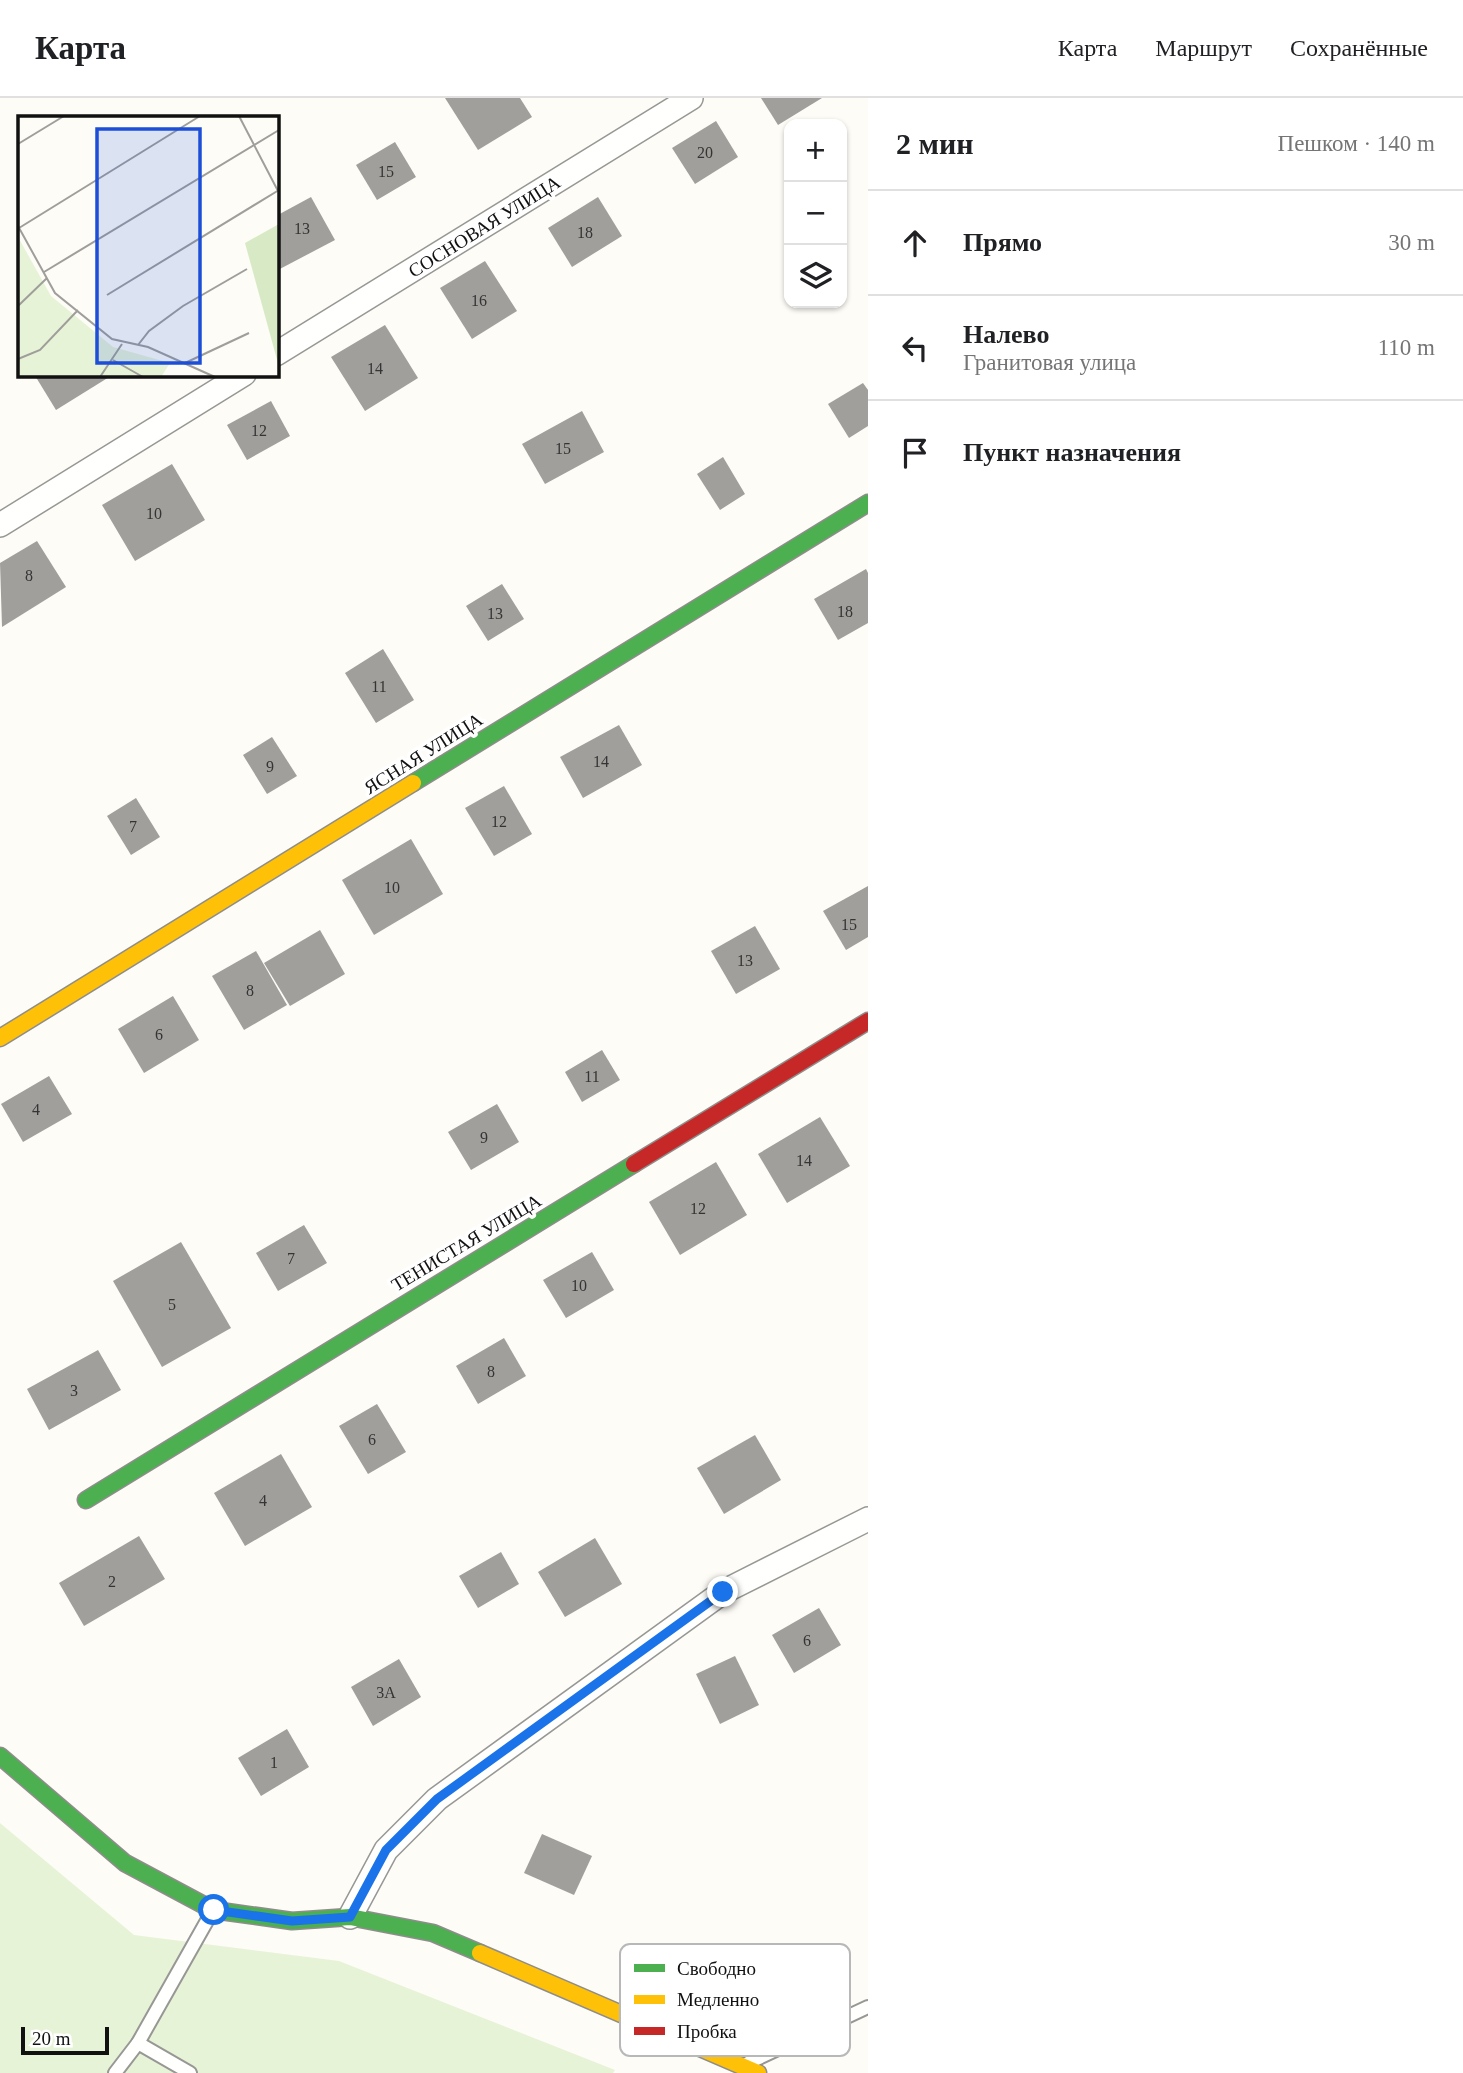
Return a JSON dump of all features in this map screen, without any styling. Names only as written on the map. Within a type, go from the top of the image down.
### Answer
[{"type":"street","name":"СОСНОВАЯ УЛИЦА","points":[[278,353],[691,98]]},
{"type":"street","points":[[0,525],[241,376]]},
{"type":"street","name":"ЯСНАЯ УЛИЦА","points":[[0,1038],[868,503]]},
{"type":"street","name":"ТЕНИСТАЯ УЛИЦА","points":[[86,1500],[868,1020]]},
{"type":"street","points":[[350,1917],[386,1850],[437,1799],[723,1592],[868,1519]]},
{"type":"street","points":[[0,1756],[125,1863],[214,1910],[292,1921],[350,1917],[433,1933],[620,2013]]},
{"type":"street","points":[[719,2056],[758,2073]]},
{"type":"lane","points":[[115,2073],[138,2043],[214,1910]]},
{"type":"lane","points":[[850,2015],[868,2007]]},
{"type":"lane","points":[[138,2043],[190,2073]]},
{"type":"lane","points":[[742,2066],[763,2056]]},
{"type":"green space","points":[[0,1823],[134,1935],[339,1961],[615,2070],[613,2073],[0,2073]]},
{"type":"building","points":[[445,98],[520,98],[532,117],[478,150]]},
{"type":"building","points":[[761,98],[822,98],[784,119],[778,125]]},
{"type":"building","points":[[716,121],[738,157],[695,184],[672,148]]},
{"type":"building","points":[[395,142],[416,177],[377,200],[356,165]]},
{"type":"building","points":[[311,197],[335,240],[278,270],[278,215]]},
{"type":"building","points":[[598,197],[622,236],[572,267],[548,228]]},
{"type":"building","points":[[485,261],[517,311],[472,339],[440,288]]},
{"type":"building","points":[[385,325],[418,378],[365,411],[331,357]]},
{"type":"building","points":[[35,376],[111,376],[56,410]]},
{"type":"building","points":[[863,383],[868,390],[868,426],[849,438],[828,404]]},
{"type":"building","points":[[271,401],[290,436],[247,460],[227,425]]},
{"type":"building","points":[[582,411],[604,452],[545,484],[522,444]]},
{"type":"building","points":[[723,457],[745,494],[720,510],[697,474]]},
{"type":"building","points":[[172,464],[205,520],[135,561],[102,505]]},
{"type":"building","points":[[37,541],[66,587],[2,627],[0,563]]},
{"type":"building","points":[[866,569],[868,623],[838,640],[814,599]]},
{"type":"building","points":[[502,584],[524,619],[488,641],[466,606]]},
{"type":"building","points":[[383,649],[414,700],[376,723],[345,673]]},
{"type":"building","points":[[619,725],[642,765],[583,798],[560,757]]},
{"type":"building","points":[[272,737],[297,776],[267,794],[243,755]]},
{"type":"building","points":[[504,786],[532,834],[494,856],[465,808]]},
{"type":"building","points":[[136,798],[160,837],[131,855],[107,816]]},
{"type":"building","points":[[411,839],[443,894],[374,935],[342,880]]},
{"type":"building","points":[[868,886],[868,937],[846,950],[823,911]]},
{"type":"building","points":[[755,926],[780,969],[736,994],[711,951]]},
{"type":"building","points":[[320,930],[345,974],[290,1006],[264,963]]},
{"type":"building","points":[[256,951],[287,1005],[244,1030],[212,976]]},
{"type":"building","points":[[173,996],[199,1040],[144,1073],[118,1029]]},
{"type":"building","points":[[602,1050],[620,1080],[582,1102],[565,1072]]},
{"type":"building","points":[[49,1076],[72,1114],[23,1142],[1,1104]]},
{"type":"building","points":[[497,1104],[519,1142],[471,1170],[448,1132]]},
{"type":"building","points":[[820,1117],[850,1166],[787,1203],[758,1154]]},
{"type":"building","points":[[716,1162],[747,1215],[680,1255],[649,1202]]},
{"type":"building","points":[[304,1225],[327,1263],[278,1291],[256,1253]]},
{"type":"building","points":[[181,1242],[231,1328],[162,1367],[113,1281]]},
{"type":"building","points":[[592,1252],[614,1290],[566,1318],[543,1280]]},
{"type":"building","points":[[504,1338],[526,1376],[478,1404],[456,1366]]},
{"type":"building","points":[[98,1350],[121,1390],[49,1430],[27,1389]]},
{"type":"building","points":[[377,1404],[406,1452],[368,1474],[339,1426]]},
{"type":"building","points":[[755,1435],[781,1480],[724,1514],[697,1468]]},
{"type":"building","points":[[281,1454],[312,1507],[245,1546],[214,1493]]},
{"type":"building","points":[[139,1536],[165,1579],[84,1626],[59,1583]]},
{"type":"building","points":[[595,1538],[622,1584],[565,1617],[538,1572]]},
{"type":"building","points":[[501,1552],[519,1584],[478,1608],[459,1576]]},
{"type":"building","points":[[819,1608],[841,1645],[794,1673],[772,1635]]},
{"type":"building","points":[[735,1656],[759,1705],[720,1724],[696,1674]]},
{"type":"building","points":[[399,1659],[421,1697],[373,1726],[351,1687]]},
{"type":"building","points":[[287,1729],[309,1767],[261,1796],[238,1758]]},
{"type":"building","points":[[542,1834],[592,1856],[574,1895],[524,1873]]},
{"type":"traffic: fast","points":[[413,783],[868,503]]},
{"type":"traffic: fast","points":[[86,1500],[634,1164]]},
{"type":"traffic: fast","points":[[0,1756],[125,1863],[213,1910],[292,1921],[350,1917],[433,1933],[480,1953]]},
{"type":"traffic: slow","points":[[0,1038],[413,783]]},
{"type":"traffic: slow","points":[[480,1953],[620,2013]]},
{"type":"traffic: slow","points":[[719,2056],[758,2073]]},
{"type":"traffic: jam","points":[[634,1164],[868,1021]]},
{"type":"route","points":[[214,1910],[292,1921],[350,1917],[386,1850],[437,1799],[723,1592]]}]
